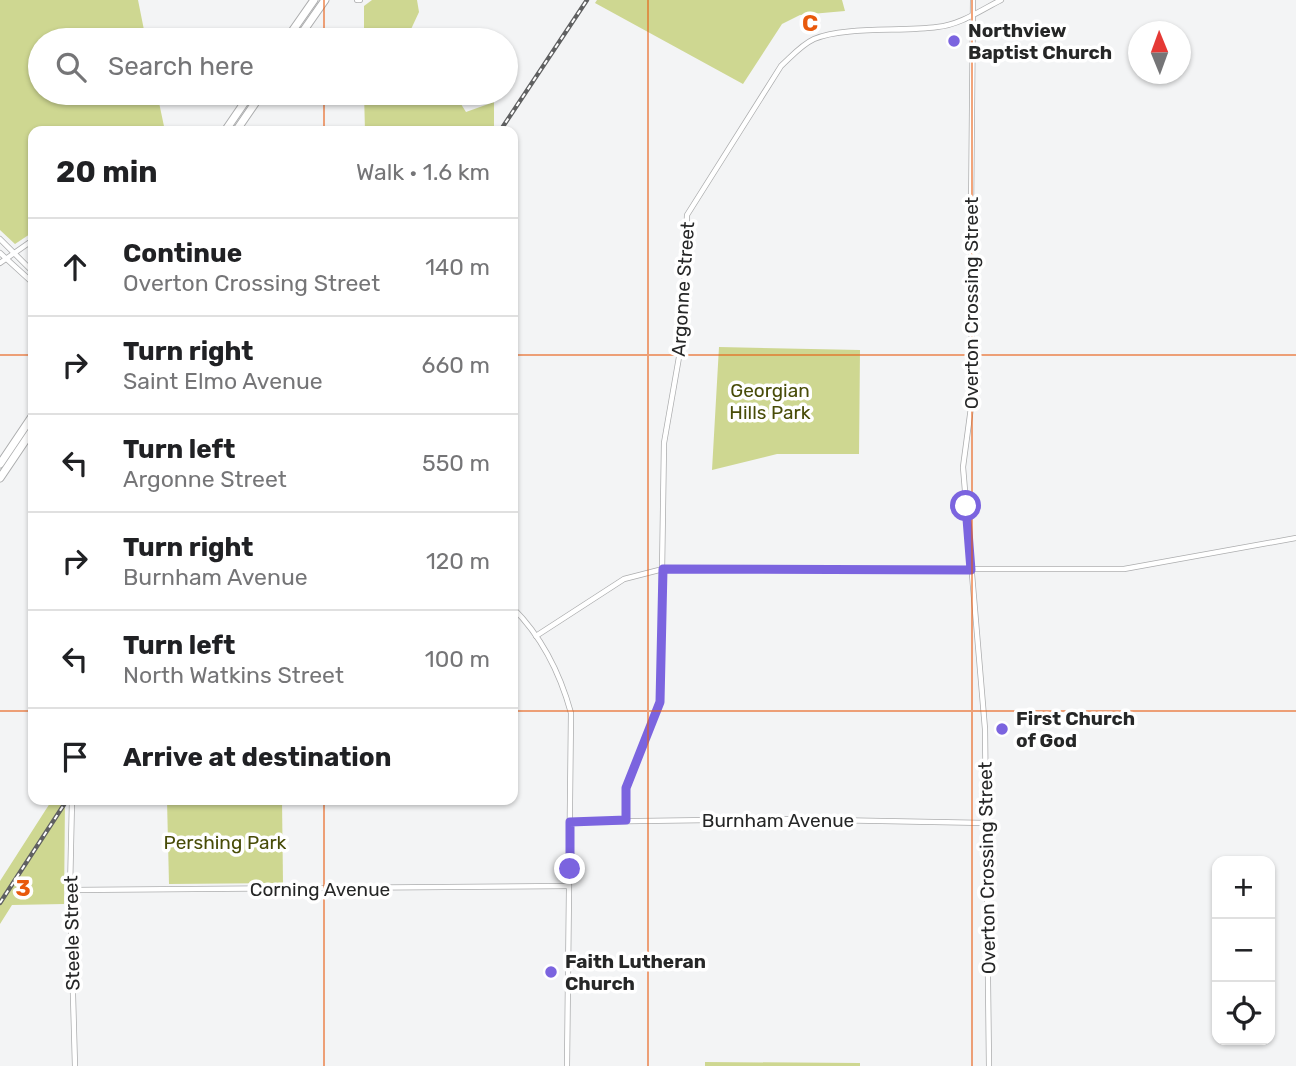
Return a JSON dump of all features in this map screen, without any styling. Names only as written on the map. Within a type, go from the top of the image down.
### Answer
[{"type":"highway","points":[[294,28],[314,0]]},
{"type":"highway","points":[[305,28],[325,0]]},
{"type":"highway","points":[[229,126],[243,105]]},
{"type":"highway","points":[[240,126],[254,105]]},
{"type":"highway","points":[[0,464],[28,422]]},
{"type":"highway","points":[[0,478],[28,436]]},
{"type":"street","name":"Overton Crossing Street","points":[[973,0],[972,400],[963,467],[985,729],[989,1066]]},
{"type":"street","name":"Argonne Street","points":[[626,820],[626,788],[660,702],[664,443],[682,340],[687,215],[781,66],[799,48],[815,38],[832,34],[955,24],[1001,0]]},
{"type":"street","points":[[0,239],[28,267]]},
{"type":"street","points":[[0,263],[28,243]]},
{"type":"street","points":[[0,253],[28,279]]},
{"type":"street","points":[[537,635],[624,579],[663,569],[1124,569],[1296,538]]},
{"type":"street","points":[[518,614],[537,635],[563,684],[571,713],[567,1066]]},
{"type":"street","name":"Steele Street","points":[[72,805],[70,890],[75,1066]]},
{"type":"street","name":"Burnham Avenue","points":[[570,822],[777,819],[986,823]]},
{"type":"street","name":"Corning Avenue","points":[[70,890],[569,886]]},
{"type":"green space","points":[[0,0],[138,0],[144,28],[28,28],[28,105],[160,105],[164,126],[28,126],[28,235],[15,244],[0,230]]},
{"type":"green space","points":[[372,0],[417,0],[419,12],[412,28],[364,28],[364,6]]},
{"type":"green space","points":[[597,0],[842,0],[845,11],[800,15],[782,24],[743,84],[595,3]]},
{"type":"green space","points":[[364,105],[462,105],[466,112],[494,105],[494,126],[365,126]]},
{"type":"green space","name":"Georgian Hills Park","points":[[719,347],[860,350],[859,454],[777,454],[712,470]]},
{"type":"green space","points":[[49,805],[65,805],[64,904],[12,905],[0,924],[0,881]]},
{"type":"green space","name":"Pershing Park","points":[[167,805],[282,805],[283,883],[169,884]]},
{"type":"green space","points":[[705,1062],[860,1063],[860,1066],[705,1066]]},
{"type":"railway","points":[[518,104],[587,0]]},
{"type":"railway","points":[[503,126],[517,105]]},
{"type":"railway","points":[[0,903],[64,805]]},
{"type":"place","name":"Northview Baptist Church","points":[[954,41]]},
{"type":"place","name":"First Church of God","points":[[1002,729]]},
{"type":"place","name":"Faith Lutheran Church","points":[[551,972]]},
{"type":"route","points":[[570,869],[570,822],[626,820],[626,788],[660,702],[663,569],[971,570],[966,506]]}]
